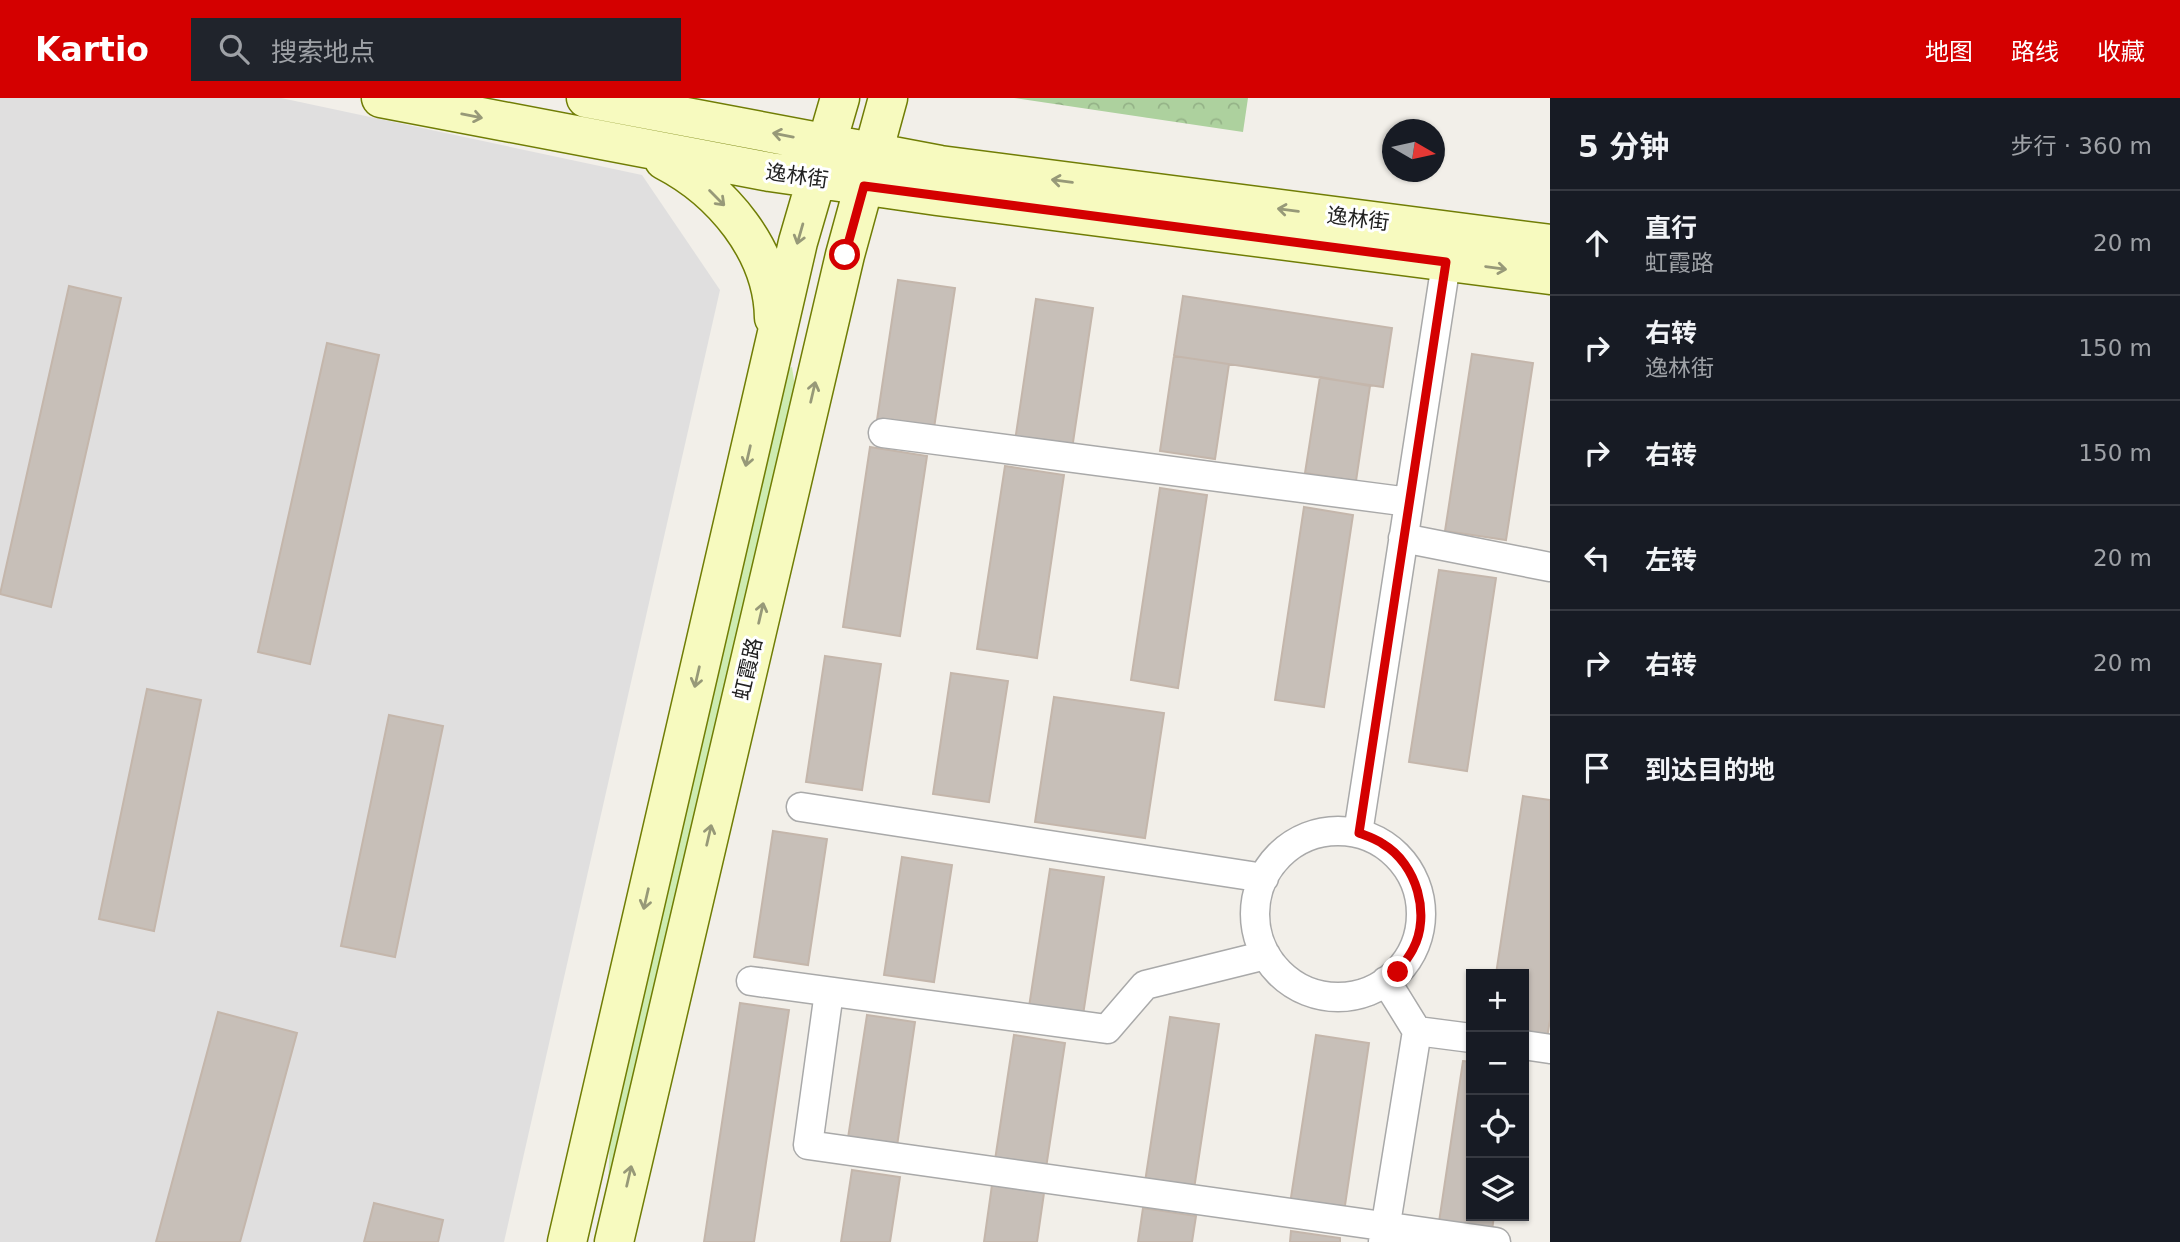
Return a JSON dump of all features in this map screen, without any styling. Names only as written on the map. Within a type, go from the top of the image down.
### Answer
[{"type":"street","name":"逸林街","points":[[381,98],[749,168],[821,161]]},
{"type":"street","name":"逸林街","points":[[586,98],[648,109],[821,161],[869,169],[940,165],[1448,246],[1550,275]]},
{"type":"street","points":[[648,109],[690,108],[722,104],[738,98]]},
{"type":"street","points":[[567,1242],[798,242],[840,98]]},
{"type":"street","name":"虹霞路","points":[[614,1242],[845,255],[888,98]]},
{"type":"street","points":[[640,148],[668,161],[692,177],[717,196],[740,223],[758,252],[769,282],[775,342]]},
{"type":"street","name":"逸林街","points":[[1448,246],[1550,244]]},
{"type":"street","points":[[1359,833],[1448,246]]},
{"type":"street","points":[[883,433],[1409,502]]},
{"type":"street","points":[[1404,538],[1550,567]]},
{"type":"street","points":[[801,807],[1264,878]]},
{"type":"street","points":[[1333,831],[1359,833],[1385,845],[1406,865],[1418,891],[1421,919],[1415,948],[1398,972],[1375,989],[1348,997],[1319,995],[1292,984],[1271,964],[1259,941],[1255,916],[1258,891],[1269,868],[1286,849],[1308,836],[1333,831]]},
{"type":"street","points":[[751,981],[1107,1029],[1145,985],[1266,955]]},
{"type":"street","points":[[1385,1234],[1417,1031],[1386,981]]},
{"type":"street","points":[[829,992],[808,1145],[1385,1234],[1496,1242]]},
{"type":"street","points":[[1417,1031],[1466,1037]]},
{"type":"street","points":[[1529,1046],[1550,1049]]},
{"type":"shaded area","points":[[0,98],[281,98],[642,175],[720,290],[504,1242],[0,1242]]},
{"type":"green space","points":[[1014,98],[1248,98],[1243,132]]},
{"type":"green space","points":[[792,367],[796,394],[608,1186],[611,1111],[788,368]]},
{"type":"building","points":[[898,280],[955,288],[934,428],[877,420]]},
{"type":"building","points":[[69,286],[121,298],[51,607],[0,594]]},
{"type":"building","points":[[1183,296],[1392,328],[1383,387],[1174,356]]},
{"type":"building","points":[[1036,299],[1093,308],[1072,449],[1015,441]]},
{"type":"building","points":[[327,343],[379,355],[310,664],[258,652]]},
{"type":"building","points":[[1472,354],[1533,363],[1506,540],[1445,531]]},
{"type":"building","points":[[1174,356],[1229,364],[1215,459],[1160,451]]},
{"type":"building","points":[[1320,377],[1370,386],[1356,481],[1305,473]]},
{"type":"building","points":[[870,447],[927,456],[900,636],[843,627]]},
{"type":"building","points":[[1005,466],[1064,475],[1037,658],[977,649]]},
{"type":"building","points":[[1160,488],[1207,495],[1178,688],[1131,680]]},
{"type":"building","points":[[1304,507],[1353,515],[1324,707],[1275,700]]},
{"type":"building","points":[[1439,570],[1496,578],[1467,771],[1409,762]]},
{"type":"building","points":[[825,656],[881,664],[862,790],[806,782]]},
{"type":"building","points":[[951,673],[1008,681],[989,802],[933,794]]},
{"type":"building","points":[[147,689],[201,700],[154,931],[99,919]]},
{"type":"building","points":[[1054,697],[1164,713],[1145,838],[1035,822]]},
{"type":"building","points":[[389,715],[443,726],[395,957],[341,946]]},
{"type":"building","points":[[1523,796],[1550,800],[1550,1020],[1547,1038],[1529,1035],[1529,969],[1497,969]]},
{"type":"building","points":[[773,831],[827,839],[808,965],[754,957]]},
{"type":"building","points":[[902,857],[952,865],[934,982],[884,975]]},
{"type":"building","points":[[1050,869],[1104,877],[1083,1015],[1029,1007]]},
{"type":"building","points":[[740,1003],[789,1010],[754,1242],[704,1242]]},
{"type":"building","points":[[218,1012],[297,1033],[240,1242],[156,1242]]},
{"type":"building","points":[[867,1015],[915,1022],[897,1146],[848,1138]]},
{"type":"building","points":[[1170,1017],[1219,1024],[1194,1189],[1145,1182]]},
{"type":"building","points":[[1014,1035],[1065,1043],[1046,1168],[995,1160]]},
{"type":"building","points":[[1316,1035],[1369,1043],[1344,1212],[1290,1204]]},
{"type":"building","points":[[1463,1061],[1466,1061],[1466,1221],[1493,1221],[1492,1230],[1439,1222]]},
{"type":"building","points":[[852,1170],[900,1177],[890,1242],[841,1242]]},
{"type":"building","points":[[992,1185],[1044,1193],[1037,1242],[984,1242]]},
{"type":"building","points":[[374,1203],[443,1220],[438,1242],[364,1242]]},
{"type":"building","points":[[1143,1208],[1196,1216],[1192,1242],[1138,1242]]},
{"type":"building","points":[[1291,1231],[1340,1238],[1340,1242],[1290,1242]]},
{"type":"route","points":[[845,255],[864,186],[1446,262],[1359,833],[1385,845],[1406,865],[1418,891],[1421,919],[1415,948],[1398,972]]}]
